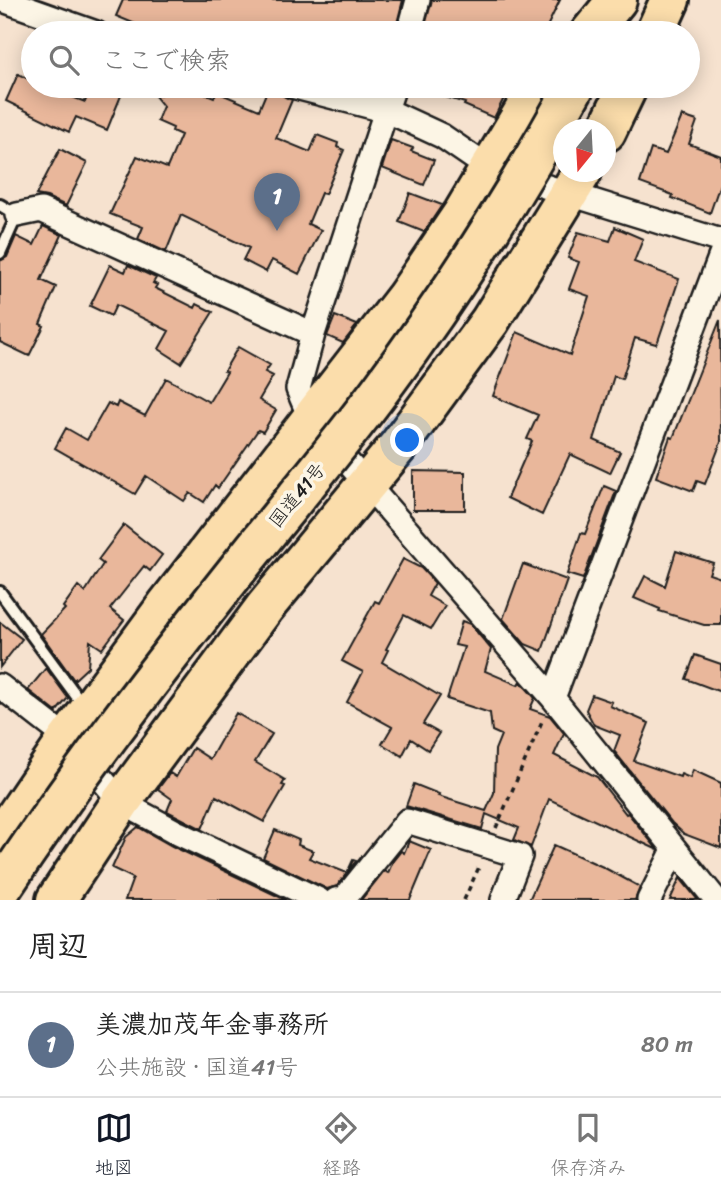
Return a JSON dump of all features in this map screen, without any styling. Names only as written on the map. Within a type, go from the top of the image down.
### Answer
[{"type":"highway","points":[[571,21],[582,0]]},
{"type":"highway","points":[[595,21],[605,0]]},
{"type":"highway","points":[[599,21],[617,0]]},
{"type":"highway","points":[[607,21],[617,0]]},
{"type":"highway","points":[[660,21],[670,0]]},
{"type":"highway","points":[[0,839],[78,725],[166,606],[406,297],[537,98]]},
{"type":"highway","name":"国道41号","points":[[0,868],[125,692],[422,316],[476,234],[539,98]]},
{"type":"highway","name":"国道41号","points":[[0,891],[50,814],[121,718],[380,391],[457,283],[504,211],[568,98]]},
{"type":"highway","points":[[612,119],[622,98]]},
{"type":"highway","points":[[56,900],[121,802],[265,607],[368,484],[490,321],[575,183]]},
{"type":"street","points":[[3,0],[62,21]]},
{"type":"street","points":[[412,21],[418,0]]},
{"type":"street","points":[[338,98],[388,111],[442,136],[490,169],[575,183],[721,241]]},
{"type":"street","points":[[391,98],[313,334],[298,388],[311,420],[553,698],[716,900]]},
{"type":"street","points":[[9,210],[41,210],[313,334]]},
{"type":"street","points":[[553,698],[721,255]]},
{"type":"street","points":[[304,365],[336,388]]},
{"type":"street","points":[[0,686],[78,725],[121,802],[178,834],[319,900]]},
{"type":"street","points":[[336,900],[344,899],[407,821],[520,856],[503,900]]},
{"type":"street","points":[[649,900],[674,850]]},
{"type":"lane","points":[[0,253],[9,210]]},
{"type":"lane","points":[[0,592],[78,725]]},
{"type":"path","points":[[492,837],[553,698]]},
{"type":"path","points":[[464,900],[481,862]]},
{"type":"building","points":[[123,0],[403,0],[398,21],[128,21],[116,16]]},
{"type":"building","points":[[432,0],[560,0],[550,21],[426,21]]},
{"type":"building","points":[[18,74],[21,75],[21,98],[75,98],[85,102],[86,98],[120,98],[107,130],[76,117],[69,132],[6,101]]},
{"type":"building","points":[[157,98],[231,98],[259,110],[264,98],[288,98],[292,100],[276,138],[310,152],[317,135],[338,143],[337,147],[344,150],[325,194],[321,193],[308,224],[321,230],[299,274],[272,260],[266,272],[243,260],[249,248],[181,215],[166,252],[138,239],[143,227],[110,214],[137,156],[167,168],[181,135],[157,121],[163,106]]},
{"type":"building","points":[[449,98],[504,98],[494,118],[464,105],[465,103]]},
{"type":"building","points":[[682,116],[697,121],[689,144],[721,156],[721,181],[710,213],[640,183],[651,149],[666,154]]},
{"type":"building","points":[[391,140],[434,160],[424,185],[382,168]]},
{"type":"building","points":[[60,149],[87,163],[66,206],[36,195]]},
{"type":"building","points":[[410,193],[442,205],[424,232],[399,222]]},
{"type":"building","points":[[43,226],[62,235],[41,280],[56,287],[40,324],[44,326],[29,356],[0,342],[0,261],[7,257],[16,236],[34,245]]},
{"type":"building","points":[[615,227],[643,239],[634,262],[679,279],[656,344],[635,338],[622,379],[614,376],[594,440],[620,452],[610,473],[570,454],[542,515],[507,498],[532,441],[527,439],[538,415],[493,396],[517,332],[570,355],[589,296],[569,289],[579,262],[568,258],[578,232],[610,241]]},
{"type":"building","points":[[110,265],[125,272],[128,265],[156,278],[153,283],[157,285],[155,288],[195,308],[197,304],[213,312],[181,363],[159,349],[169,331],[116,305],[111,316],[90,306]]},
{"type":"building","points":[[335,316],[357,325],[343,343],[327,336]]},
{"type":"building","points":[[720,320],[721,442],[705,484],[697,481],[693,491],[656,477],[670,437],[673,438]]},
{"type":"building","points":[[238,347],[270,365],[265,372],[273,376],[259,400],[276,410],[263,432],[258,430],[218,488],[215,485],[204,502],[190,493],[184,501],[146,476],[135,494],[55,448],[66,428],[87,440],[108,403],[116,407],[118,402],[145,416],[166,378],[209,402]]},
{"type":"building","points":[[413,471],[465,472],[465,510],[413,510]]},
{"type":"building","points":[[604,486],[616,491],[583,579],[567,574],[581,533],[585,534]]},
{"type":"building","points":[[124,525],[162,555],[150,571],[144,566],[110,609],[124,620],[102,649],[90,641],[88,667],[74,680],[41,634],[65,609],[63,607],[78,586],[85,592],[103,564],[98,560]]},
{"type":"building","points":[[676,551],[713,563],[709,574],[721,578],[721,625],[704,625],[659,611],[660,609],[634,598],[645,576],[665,586]]},
{"type":"building","points":[[403,559],[421,568],[435,583],[428,596],[445,606],[431,629],[404,615],[382,662],[440,696],[423,724],[439,733],[428,750],[411,739],[402,756],[382,744],[392,727],[347,702],[363,672],[342,661],[375,601],[379,603]]},
{"type":"building","points":[[523,564],[567,580],[542,651],[525,644],[503,619]]},
{"type":"building","points":[[462,621],[470,624],[491,649],[485,671],[518,685],[520,681],[535,698],[530,709],[550,716],[564,733],[554,755],[597,777],[658,850],[549,799],[531,847],[514,840],[519,828],[486,814],[482,829],[406,806],[414,784],[439,794],[438,796],[486,811],[494,793],[495,750],[501,735],[492,731],[490,713],[447,699],[464,647],[455,645]]},
{"type":"building","points":[[0,622],[22,639],[0,667]]},
{"type":"building","points":[[695,655],[721,664],[721,692],[686,679]]},
{"type":"building","points":[[46,668],[68,698],[56,712],[28,690]]},
{"type":"building","points":[[592,695],[612,702],[610,706],[649,723],[634,761],[680,777],[681,774],[690,778],[693,770],[721,783],[721,848],[684,834],[672,823],[614,751],[620,735],[594,725],[586,710]]},
{"type":"building","points":[[236,713],[272,734],[255,762],[285,780],[282,785],[285,786],[264,822],[216,796],[202,829],[167,811],[172,799],[158,789],[170,773],[176,777],[193,748],[210,759]]},
{"type":"building","points":[[138,827],[286,900],[125,900],[133,878],[112,868],[126,837]]},
{"type":"building","points":[[275,830],[299,840],[298,845],[313,851],[309,858],[347,873],[337,886],[327,889],[263,858]]},
{"type":"building","points":[[409,841],[431,850],[410,900],[361,900],[384,871],[388,873],[401,851],[404,853]]},
{"type":"building","points":[[554,845],[640,887],[635,900],[529,900]]},
{"type":"building","points":[[680,878],[698,900],[670,900]]},
{"type":"place","name":"美濃加茂年金事務所","points":[[277,231]]}]
